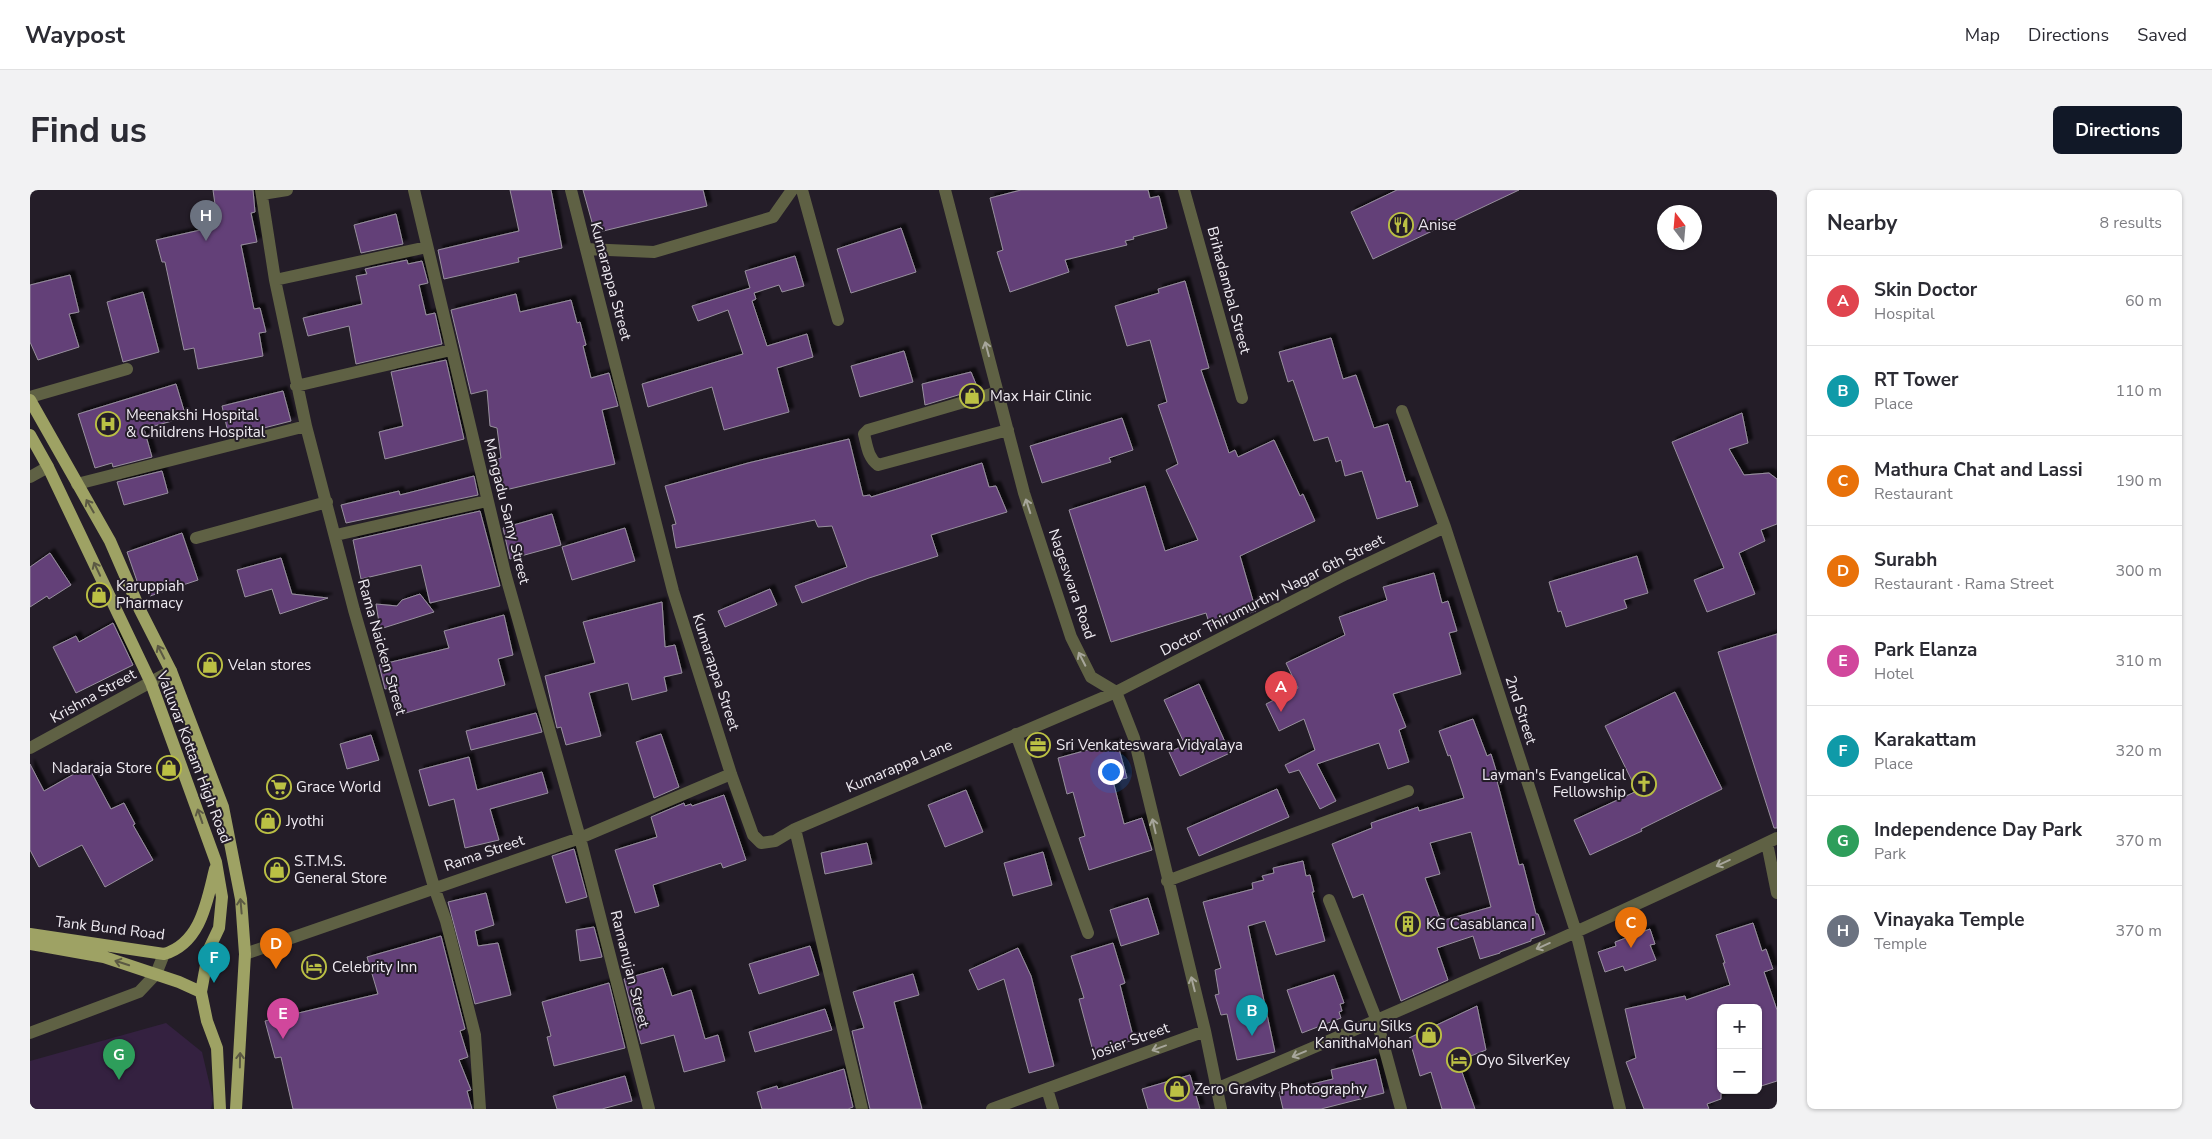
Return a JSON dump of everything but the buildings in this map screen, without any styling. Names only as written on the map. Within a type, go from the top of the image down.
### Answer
[{"type":"main road","name":"Valluvar Kottam High Road","points":[[30,399],[110,541],[140,610],[171,671],[223,807],[241,899],[245,954],[236,1109]]},
{"type":"main road","name":"Valluvar Kottam High Road","points":[[30,435],[48,468],[151,683],[216,862],[222,897],[219,928],[209,949],[201,992],[207,1021],[217,1048],[220,1109]]},
{"type":"main road","name":"Tank Bund Road","points":[[30,934],[164,954],[175,950],[184,944],[197,927],[205,909],[216,862]]},
{"type":"main road","name":"Tank Bund Road","points":[[30,944],[104,957],[156,974],[201,992]]},
{"type":"street","points":[[261,192],[287,190]]},
{"type":"street","name":"Mangadu Samy Street","points":[[414,190],[505,573],[580,838]]},
{"type":"street","name":"Kumarappa Street","points":[[571,190],[673,591],[731,774],[753,836],[761,843],[775,841],[795,829]]},
{"type":"street","points":[[586,249],[654,252],[773,217],[792,190]]},
{"type":"street","points":[[802,190],[838,320]]},
{"type":"street","name":"Nageswara Road","points":[[945,190],[1024,494],[1071,637],[1091,677],[1116,692]]},
{"type":"street","name":"Brihadambal Street","points":[[1184,190],[1242,398]]},
{"type":"street","name":"Rama Naicken Street","points":[[261,192],[275,280],[306,426],[336,535],[354,610],[434,887],[446,921],[475,1035],[480,1109]]},
{"type":"street","points":[[275,280],[427,247]]},
{"type":"street","points":[[296,386],[451,350]]},
{"type":"street","points":[[30,399],[128,369]]},
{"type":"street","points":[[998,392],[868,430],[864,434],[866,443],[871,460],[878,465],[1008,430]]},
{"type":"street","name":"2nd Street","points":[[1402,411],[1445,527],[1576,932],[1620,1109]]},
{"type":"street","points":[[77,484],[306,426]]},
{"type":"street","points":[[30,477],[48,468]]},
{"type":"street","points":[[336,535],[488,501]]},
{"type":"street","points":[[196,538],[327,502]]},
{"type":"street","name":"Doctor Thirumurthy Nagar 6th Street","points":[[1116,692],[1346,574],[1445,527]]},
{"type":"street","name":"Krishna Street","points":[[30,748],[171,671]]},
{"type":"street","points":[[1116,692],[1134,738],[1167,881],[1205,1031],[1221,1109]]},
{"type":"street","name":"Kumarappa Lane","points":[[795,829],[1116,692]]},
{"type":"street","points":[[1016,734],[1088,933]]},
{"type":"street","name":"Rama Street","points":[[245,954],[580,838],[731,774]]},
{"type":"street","points":[[1167,881],[1408,791]]},
{"type":"street","points":[[795,829],[862,1109]]},
{"type":"street","name":"Ramanujan Street","points":[[580,838],[650,1109]]},
{"type":"street","points":[[1216,1089],[1377,1021],[1576,932],[1772,840],[1777,893]]},
{"type":"street","points":[[1330,900],[1377,1021],[1401,1109]]},
{"type":"street","points":[[30,1033],[139,992],[156,974],[164,954]]},
{"type":"street","name":"Josier Street","points":[[992,1109],[1205,1031]]},
{"type":"street","points":[[1046,1089],[1053,1109]]},
{"type":"shaded area","points":[[166,1023],[202,1052],[213,1099],[211,1109],[30,1109],[30,1061]]},
{"type":"place","name":"Anise","points":[[1401,225]]},
{"type":"place","name":"Vinayaka Temple","points":[[206,241]]},
{"type":"place","name":"Max Hair Clinic","points":[[972,396]]},
{"type":"place","name":"Meenakshi Hospital & Childrens Hospital","points":[[108,424]]},
{"type":"place","name":"Karuppiah Pharmacy","points":[[99,595]]},
{"type":"place","name":"Velan stores","points":[[210,665]]},
{"type":"place","name":"Skin Doctor","points":[[1281,712]]},
{"type":"place","name":"Sri Venkateswara Vidyalaya","points":[[1038,745]]},
{"type":"place","name":"Nadaraja Store","points":[[169,768]]},
{"type":"place","name":"Layman's Evangelical Fellowship","points":[[1644,784]]},
{"type":"place","name":"Grace World","points":[[279,787]]},
{"type":"place","name":"Jyothi","points":[[268,821]]},
{"type":"place","name":"S.T.M.S. General Store","points":[[277,870]]},
{"type":"place","name":"KG Casablanca I","points":[[1408,924]]},
{"type":"place","name":"Mathura Chat and Lassi","points":[[1631,948]]},
{"type":"place","name":"Celebrity Inn","points":[[314,967]]},
{"type":"place","name":"Surabh","points":[[276,969]]},
{"type":"place","name":"Karakattam","points":[[214,983]]},
{"type":"place","name":"AA Guru Silks KanithaMohan","points":[[1429,1035]]},
{"type":"place","name":"RT Tower","points":[[1252,1036]]},
{"type":"place","name":"Park Elanza","points":[[283,1039]]},
{"type":"place","name":"Oyo SilverKey","points":[[1459,1060]]},
{"type":"place","name":"Independence Day Park","points":[[119,1080]]},
{"type":"place","name":"Zero Gravity Photography","points":[[1177,1089]]}]
